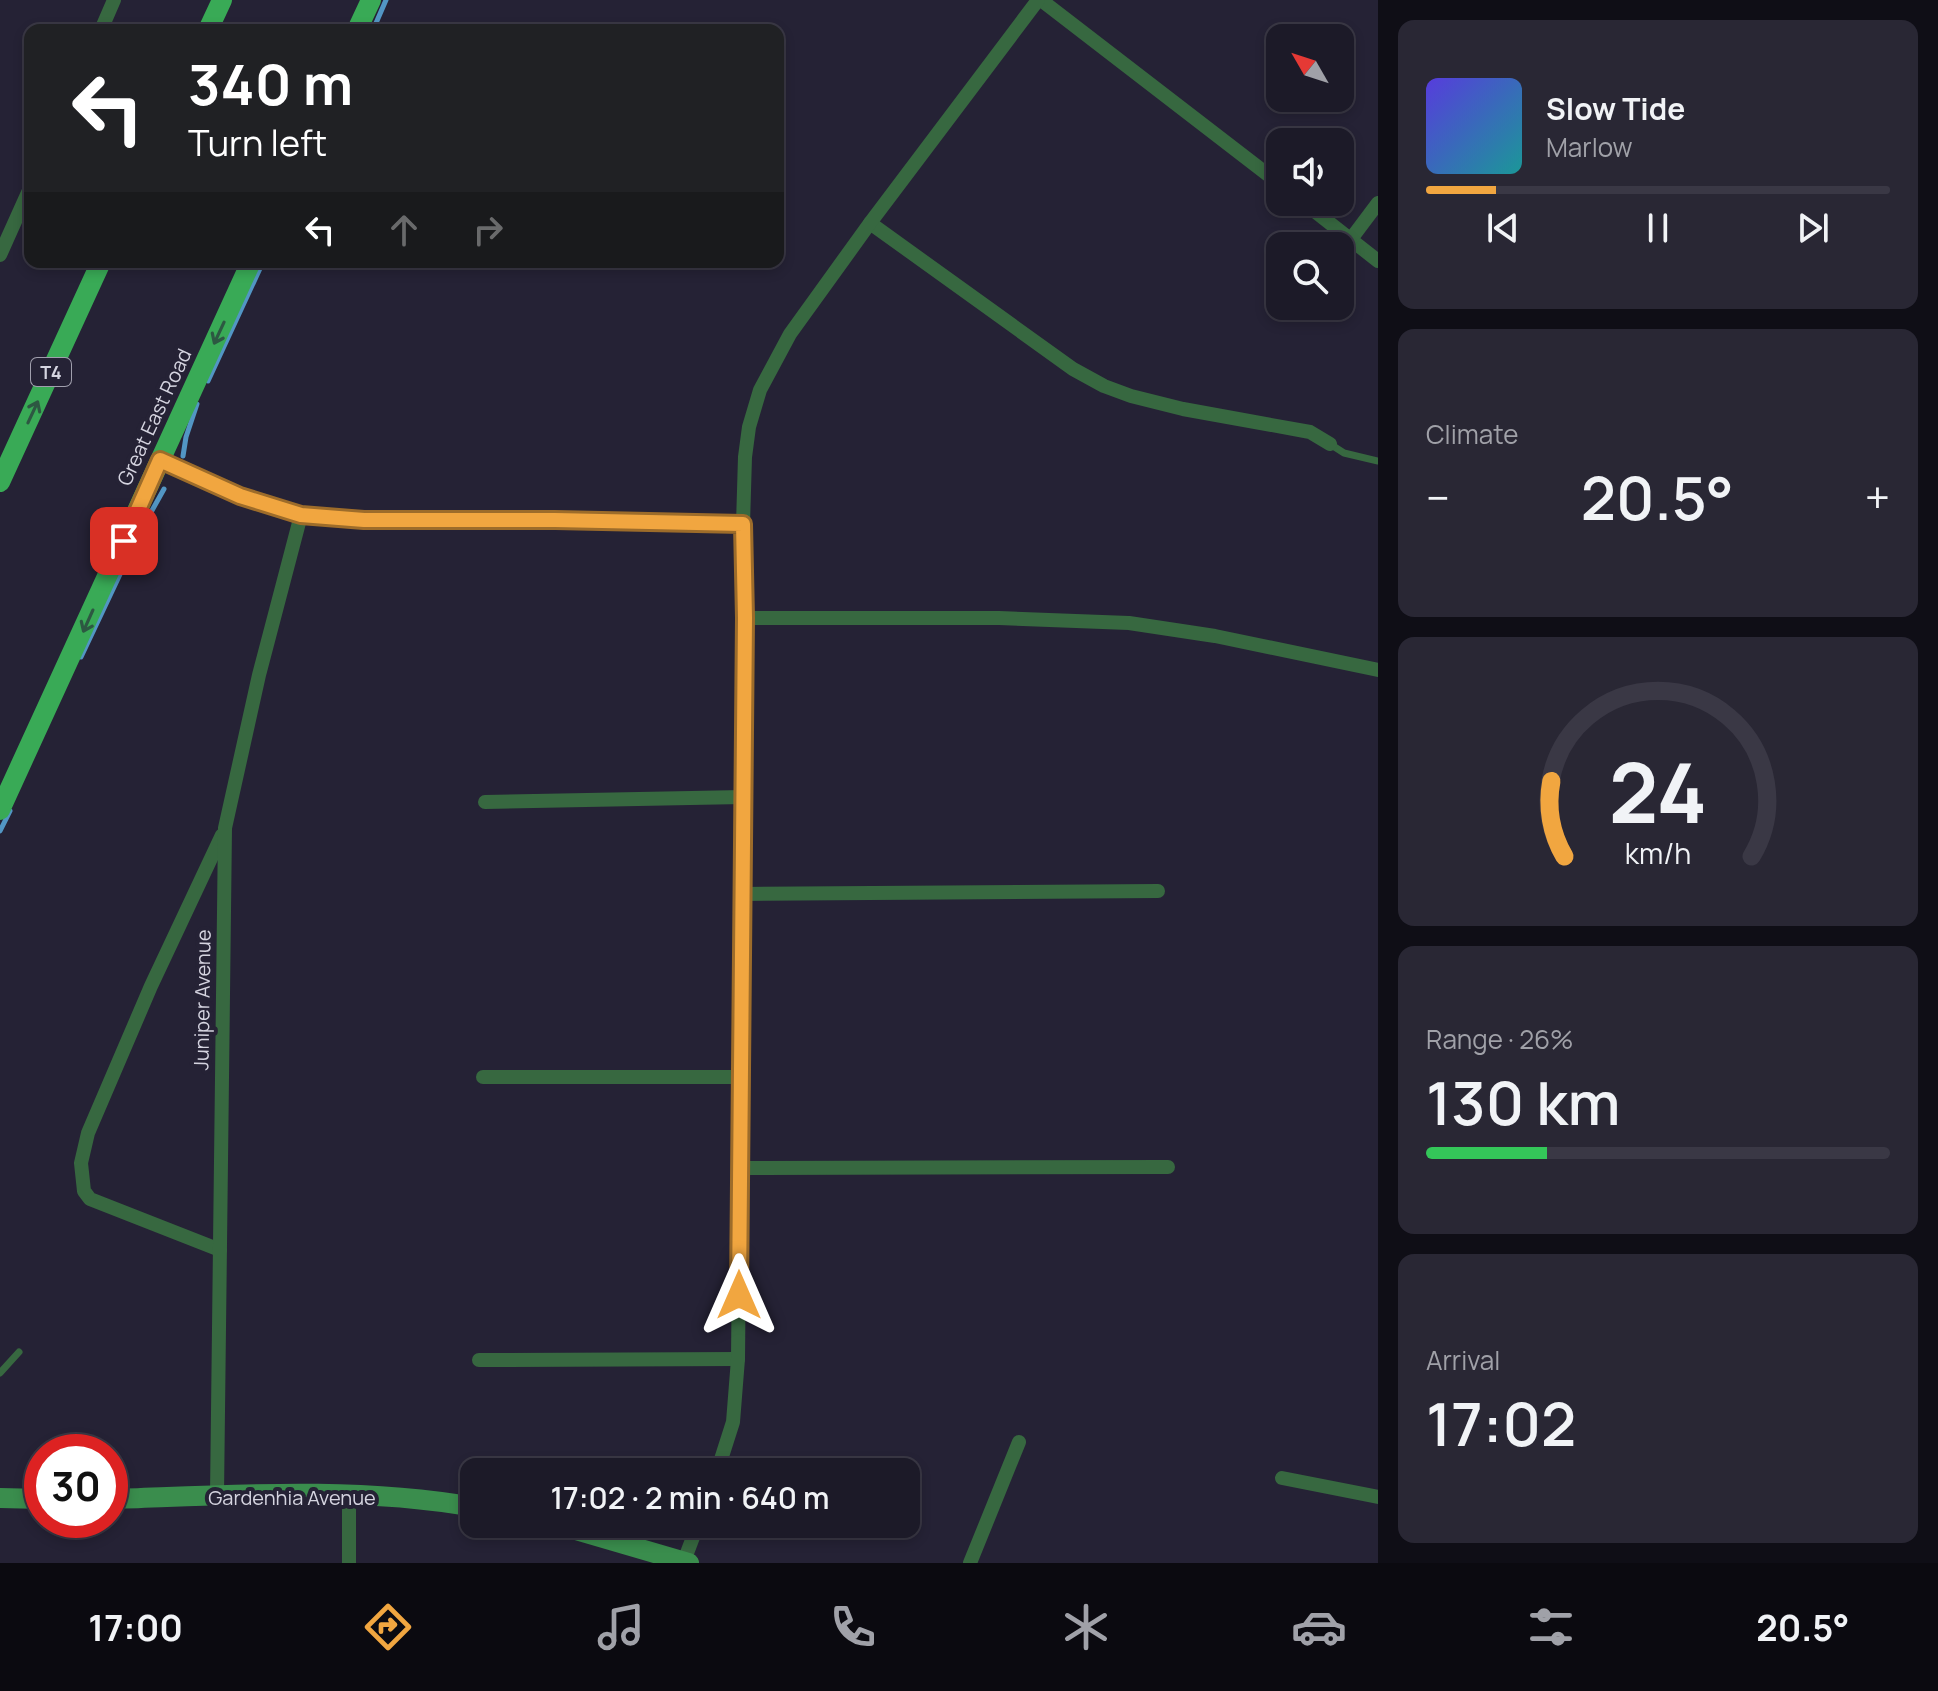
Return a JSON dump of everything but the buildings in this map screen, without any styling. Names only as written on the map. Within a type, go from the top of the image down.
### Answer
[{"type":"main road","points":[[211,24],[222,0]]},
{"type":"main road","points":[[360,24],[371,0]]},
{"type":"main road","name":"T4","points":[[0,482],[98,268]]},
{"type":"main road","name":"Great East Road","points":[[0,810],[248,268]]},
{"type":"main road","name":"Gardenhia Avenue","points":[[128,1498],[349,1496],[460,1505]]},
{"type":"main road","points":[[0,1498],[24,1499]]},
{"type":"main road","points":[[603,1538],[686,1562]]},
{"type":"street","points":[[104,24],[114,0]]},
{"type":"street","points":[[721,1458],[733,1422],[738,1359],[745,618],[743,524],[745,457],[749,427],[760,390],[790,334],[1039,0],[1266,173]]},
{"type":"street","points":[[0,255],[24,201]]},
{"type":"street","points":[[1354,235],[1378,203]]},
{"type":"street","points":[[1321,216],[1342,232]]},
{"type":"street","points":[[870,223],[1073,369],[1104,386],[1183,409],[1310,432],[1330,444]]},
{"type":"street","points":[[1354,241],[1378,261]]},
{"type":"street","points":[[160,460],[240,496],[301,515],[364,520],[743,524]]},
{"type":"street","name":"Juniper Avenue","points":[[217,1495],[225,828],[256,688],[301,515]]},
{"type":"street","points":[[745,618],[999,618],[1129,623],[1215,636],[1378,670]]},
{"type":"street","points":[[485,802],[743,797]]},
{"type":"street","points":[[220,1250],[90,1199],[84,1191],[81,1163],[88,1133],[151,986],[225,828]]},
{"type":"street","points":[[742,894],[1158,891]]},
{"type":"street","points":[[483,1077],[740,1077]]},
{"type":"street","points":[[739,1168],[1168,1167]]},
{"type":"street","points":[[479,1360],[738,1359]]},
{"type":"street","points":[[970,1563],[1019,1442]]},
{"type":"street","points":[[1282,1478],[1378,1497]]},
{"type":"street","points":[[349,1496],[349,1563]]},
{"type":"street","points":[[686,1562],[694,1538]]},
{"type":"lane","points":[[1330,444],[1344,453],[1378,461]]},
{"type":"lane","points":[[0,1373],[19,1352]]},
{"type":"waterway","points":[[376,24],[386,0]]},
{"type":"waterway","points":[[208,381],[260,268]]},
{"type":"waterway","points":[[183,456],[197,404]]},
{"type":"waterway","points":[[81,657],[140,532],[164,489]]},
{"type":"waterway","points":[[0,831],[10,811]]},
{"type":"route","points":[[124,541],[160,460],[240,496],[301,515],[327,518],[743,524],[745,618],[739,1295]]}]
